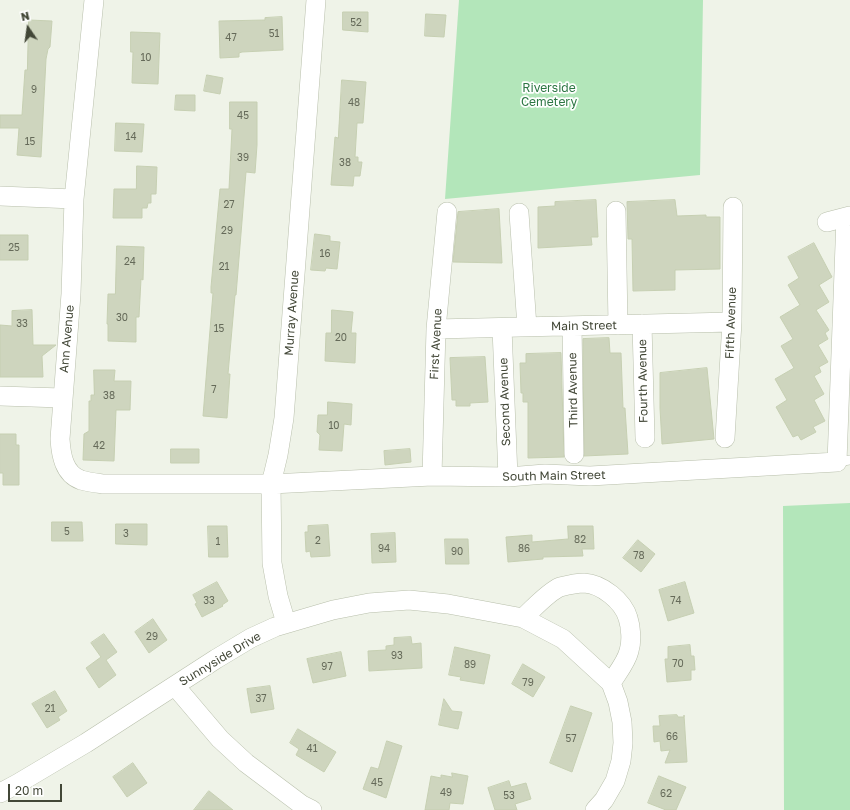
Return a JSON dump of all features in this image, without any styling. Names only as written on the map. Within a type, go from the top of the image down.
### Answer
[{"type":"street","name":"Ann Avenue","points":[[94,0],[74,199],[71,294],[62,398],[60,439],[61,455],[68,471],[80,479],[103,484],[271,484]]},
{"type":"street","name":"Murray Avenue","points":[[286,623],[278,596],[272,563],[271,484],[278,455],[284,418],[316,0]]},
{"type":"street","points":[[0,196],[74,199]]},
{"type":"street","name":"Fifth Avenue","points":[[725,438],[732,322],[733,207]]},
{"type":"street","points":[[616,211],[618,325]]},
{"type":"street","name":"First Avenue","points":[[432,476],[436,329],[447,212]]},
{"type":"street","points":[[519,213],[527,327]]},
{"type":"street","points":[[827,222],[848,217],[844,461]]},
{"type":"street","name":"Main Street","points":[[436,329],[732,322]]},
{"type":"street","name":"Fourth Avenue","points":[[642,324],[645,438]]},
{"type":"street","name":"Third Avenue","points":[[572,326],[574,454]]},
{"type":"street","name":"Second Avenue","points":[[502,328],[508,477]]},
{"type":"street","points":[[0,396],[62,398]]},
{"type":"street","name":"South Main Street","points":[[271,484],[432,476],[508,477],[545,474],[590,476],[844,461]]},
{"type":"street","points":[[523,618],[559,588],[571,584],[585,583],[609,593],[621,604],[628,618],[630,634],[629,651],[623,665],[611,683]]},
{"type":"street","name":"Sunnyside Drive","points":[[0,792],[17,784],[86,743],[251,638],[286,623],[333,610],[369,603],[409,600],[448,604],[523,618],[563,639],[611,683],[618,702],[622,722],[623,743],[621,761],[615,781],[604,800],[596,810]]},
{"type":"street","name":"Sunnyside Drive","points":[[175,686],[220,739],[246,763],[302,805],[312,810]]},
{"type":"green space","name":"Riverside Cemetery","points":[[459,0],[703,0],[700,175],[445,199]]},
{"type":"green space","points":[[850,503],[850,810],[784,810],[783,506]]},
{"type":"building","points":[[343,12],[368,12],[368,32],[343,30]]},
{"type":"building","points":[[426,14],[446,15],[444,37],[425,36]]},
{"type":"building","points":[[282,17],[283,50],[242,52],[239,53],[239,57],[220,58],[219,21],[265,20],[265,18]]},
{"type":"building","points":[[29,20],[52,21],[50,47],[48,49],[46,59],[41,157],[17,155],[19,128],[0,128],[0,115],[22,115],[25,70],[27,70]]},
{"type":"building","points":[[131,32],[160,33],[158,84],[132,83],[133,52],[131,52]]},
{"type":"building","points":[[207,75],[223,78],[220,94],[204,91]]},
{"type":"building","points":[[342,80],[366,82],[363,123],[357,123],[355,157],[358,157],[358,162],[362,162],[360,176],[354,176],[353,186],[331,185],[335,137],[338,138]]},
{"type":"building","points":[[176,95],[195,95],[195,111],[175,110]]},
{"type":"building","points":[[230,102],[257,102],[257,145],[255,173],[246,172],[228,374],[230,374],[227,418],[203,416],[213,293],[211,293],[211,287],[220,189],[229,189],[232,129],[230,129]]},
{"type":"building","points":[[116,123],[144,124],[142,152],[115,151]]},
{"type":"building","points":[[137,166],[157,167],[156,194],[151,194],[151,203],[148,203],[147,208],[142,208],[142,218],[113,218],[114,189],[136,189]]},
{"type":"building","points":[[596,200],[598,237],[591,237],[592,245],[538,248],[538,207],[555,206],[555,202]]},
{"type":"building","points":[[675,200],[677,216],[706,215],[706,217],[720,217],[720,269],[675,270],[675,290],[633,291],[632,239],[628,239],[627,202]]},
{"type":"building","points":[[499,209],[502,263],[453,262],[458,212]]},
{"type":"building","points":[[315,234],[330,236],[330,241],[340,242],[337,269],[326,268],[325,271],[311,270]]},
{"type":"building","points":[[0,235],[28,235],[28,260],[0,260]]},
{"type":"building","points":[[814,243],[832,277],[819,285],[829,302],[816,310],[829,330],[825,333],[828,339],[818,345],[828,362],[819,367],[821,372],[814,376],[824,394],[814,400],[825,421],[813,427],[816,432],[801,440],[798,435],[793,437],[776,407],[787,400],[775,379],[794,368],[781,346],[793,339],[780,317],[800,305],[788,285],[799,278],[788,257]]},
{"type":"building","points":[[117,246],[144,247],[143,280],[141,279],[139,317],[136,317],[136,342],[108,341],[108,294],[115,294]]},
{"type":"building","points":[[32,310],[33,345],[56,345],[42,356],[43,377],[0,377],[0,325],[12,326],[12,311]]},
{"type":"building","points":[[332,310],[353,312],[351,333],[356,333],[355,363],[325,361],[326,333],[331,333]]},
{"type":"building","points":[[609,338],[610,353],[621,353],[623,408],[625,408],[628,454],[584,456],[583,339]]},
{"type":"building","points":[[561,353],[564,457],[528,458],[528,402],[523,402],[523,393],[521,393],[520,363],[526,363],[526,354]]},
{"type":"building","points":[[485,357],[488,402],[470,403],[470,406],[456,406],[456,400],[452,400],[450,358]]},
{"type":"building","points":[[707,368],[714,439],[662,444],[660,373]]},
{"type":"building","points":[[94,370],[115,370],[114,381],[131,381],[130,410],[116,410],[114,461],[83,460],[84,434],[89,431],[89,401],[91,401],[91,395],[94,395]]},
{"type":"building","points":[[328,402],[352,404],[351,425],[344,424],[342,451],[319,450],[320,435],[317,432],[318,415],[327,415]]},
{"type":"building","points":[[0,434],[16,434],[16,445],[19,445],[19,485],[3,485],[3,473],[0,473]]},
{"type":"building","points":[[171,449],[199,449],[199,463],[171,463]]},
{"type":"building","points":[[410,449],[411,462],[385,465],[384,451]]},
{"type":"building","points":[[52,522],[82,522],[83,541],[52,541]]},
{"type":"building","points":[[116,524],[147,524],[147,545],[116,544]]},
{"type":"building","points":[[328,525],[330,556],[311,557],[310,551],[306,552],[305,532],[308,532],[308,526]]},
{"type":"building","points":[[208,526],[227,526],[228,557],[209,557]]},
{"type":"building","points":[[568,526],[593,526],[594,549],[582,549],[583,556],[543,557],[543,559],[508,562],[506,537],[532,535],[532,542],[568,539]]},
{"type":"building","points":[[395,533],[396,562],[372,563],[371,534]]},
{"type":"building","points":[[445,539],[468,539],[469,564],[446,564]]},
{"type":"building","points":[[638,540],[655,554],[641,572],[623,558]]},
{"type":"building","points":[[217,582],[228,601],[222,605],[223,606],[202,617],[195,604],[197,603],[193,595]]},
{"type":"building","points":[[685,582],[694,613],[668,621],[659,590]]},
{"type":"building","points":[[153,619],[167,640],[149,653],[135,632]]},
{"type":"building","points":[[104,634],[117,652],[106,660],[116,675],[99,688],[86,668],[101,657],[91,643]]},
{"type":"building","points":[[411,637],[412,644],[421,643],[422,668],[369,671],[368,651],[386,650],[386,646],[394,645],[394,638]]},
{"type":"building","points":[[690,645],[691,656],[694,656],[695,670],[691,670],[691,680],[667,682],[665,659],[668,659],[668,647]]},
{"type":"building","points":[[455,647],[490,655],[484,684],[460,680],[461,677],[449,675]]},
{"type":"building","points":[[341,652],[346,676],[313,683],[307,659]]},
{"type":"building","points":[[523,664],[545,677],[533,697],[512,684]]},
{"type":"building","points":[[270,686],[274,709],[251,713],[247,689]]},
{"type":"building","points":[[55,691],[67,711],[58,717],[60,720],[47,728],[32,704]]},
{"type":"building","points":[[444,699],[452,711],[462,712],[458,729],[439,725]]},
{"type":"building","points":[[571,706],[592,713],[572,772],[550,763]]},
{"type":"building","points":[[677,715],[678,717],[684,717],[684,715],[687,762],[665,763],[670,750],[661,751],[660,741],[654,742],[653,726],[660,726],[659,716]]},
{"type":"building","points":[[298,729],[336,752],[324,772],[296,755],[299,749],[290,743]]},
{"type":"building","points":[[387,741],[402,746],[386,798],[363,789],[371,767],[378,769]]},
{"type":"building","points":[[133,763],[147,783],[127,797],[113,777]]},
{"type":"building","points":[[452,773],[468,776],[463,804],[450,803],[449,810],[425,810],[431,776],[441,778],[441,775],[452,777]]},
{"type":"building","points":[[659,776],[686,787],[676,810],[666,810],[648,803]]},
{"type":"building","points":[[509,781],[511,787],[526,783],[531,799],[515,804],[517,810],[495,810],[488,788]]},
{"type":"building","points":[[209,791],[233,810],[194,810]]}]
